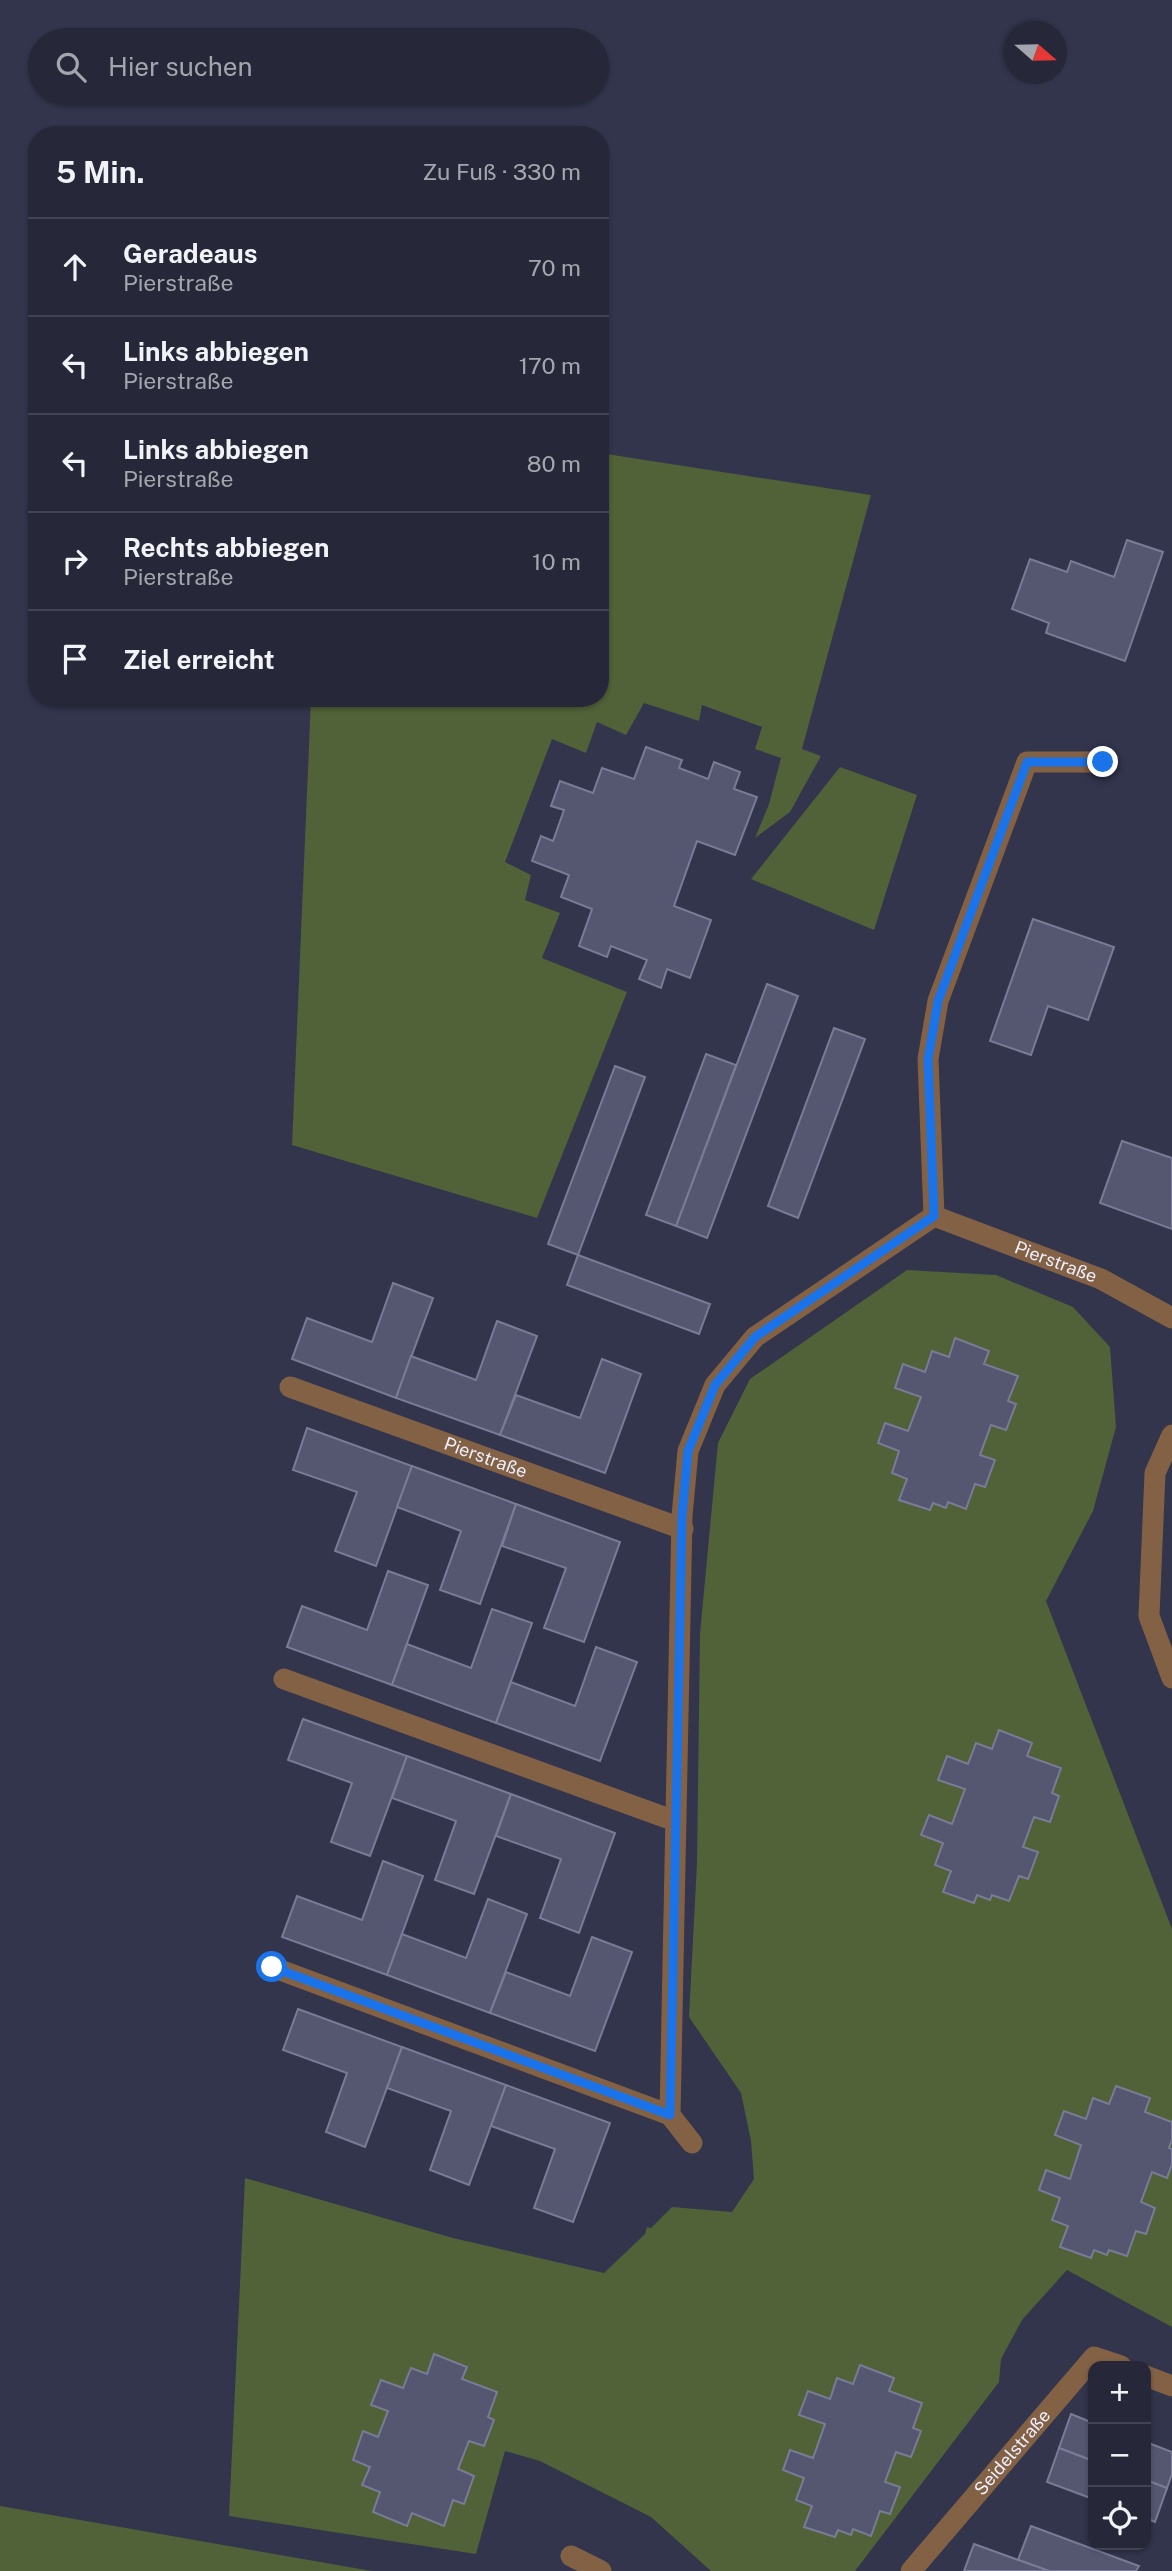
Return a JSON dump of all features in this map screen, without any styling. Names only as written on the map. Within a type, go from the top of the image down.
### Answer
[{"type":"street","points":[[670,2115],[675,1821],[683,1529],[688,1451],[715,1385],[755,1337],[934,1216],[928,1059],[938,1001],[1027,762],[1103,762]]},
{"type":"street","name":"Pierstraße","points":[[934,1216],[1101,1279],[1172,1318]]},
{"type":"street","name":"Pierstraße","points":[[290,1387],[683,1529]]},
{"type":"street","points":[[1172,1435],[1154,1472],[1149,1616],[1172,1678]]},
{"type":"street","points":[[284,1679],[675,1821]]},
{"type":"street","points":[[272,1967],[670,2115],[692,2143]]},
{"type":"street","name":"Seidelstraße","points":[[1091,2361],[1094,2357],[1106,2361]]},
{"type":"street","name":"Seidelstraße","points":[[911,2571],[1088,2364]]},
{"type":"street","points":[[1151,2378],[1172,2386]]},
{"type":"street","points":[[571,2556],[601,2571]]},
{"type":"green space","points":[[609,454],[871,495],[802,749],[821,756],[790,812],[755,838],[769,804],[781,758],[755,749],[762,727],[702,705],[699,721],[644,703],[626,735],[597,722],[586,753],[552,739],[505,862],[531,875],[525,900],[560,913],[542,958],[627,992],[537,1218],[292,1145],[311,707],[609,707]]},
{"type":"green space","points":[[840,767],[917,795],[874,930],[751,879]]},
{"type":"green space","points":[[907,1270],[996,1275],[1073,1307],[1110,1347],[1116,1427],[1093,1511],[1046,1601],[1172,1929],[1172,2327],[1067,2270],[1022,2320],[1001,2359],[999,2382],[855,2571],[711,2571],[651,2517],[540,2461],[505,2451],[476,2554],[229,2516],[245,2178],[453,2238],[604,2273],[645,2234],[647,2227],[651,2228],[672,2207],[732,2212],[754,2179],[751,2141],[741,2093],[689,2017],[697,1862],[700,1633],[718,1443],[750,1379]]},
{"type":"green space","points":[[0,2506],[372,2571],[0,2571]]},
{"type":"building","points":[[1127,540],[1163,552],[1125,661],[1046,633],[1049,623],[1012,609],[1030,559],[1067,572],[1071,561],[1114,577]]},
{"type":"building","points":[[646,747],[682,760],[679,768],[708,779],[714,762],[740,772],[734,789],[757,797],[735,855],[697,841],[674,906],[711,920],[690,978],[667,969],[661,988],[639,979],[647,960],[611,946],[607,957],[579,946],[592,909],[561,897],[569,875],[532,861],[541,836],[553,841],[564,810],[551,806],[560,781],[593,793],[602,768],[634,779]]},
{"type":"building","points":[[1033,919],[1114,947],[1088,1020],[1048,1006],[1031,1055],[990,1041]]},
{"type":"building","points":[[767,984],[798,996],[707,1238],[676,1226]]},
{"type":"building","points":[[834,1028],[865,1039],[798,1218],[768,1206]]},
{"type":"building","points":[[706,1054],[736,1065],[676,1226],[646,1215]]},
{"type":"building","points":[[615,1066],[645,1077],[578,1255],[548,1244]]},
{"type":"building","points":[[1122,1141],[1172,1158],[1172,1229],[1100,1203]]},
{"type":"building","points":[[578,1255],[710,1304],[699,1334],[567,1285]]},
{"type":"building","points":[[393,1283],[433,1298],[396,1398],[292,1359],[307,1318],[372,1342]]},
{"type":"building","points":[[497,1321],[537,1336],[500,1435],[396,1398],[411,1356],[476,1380]]},
{"type":"building","points":[[955,1338],[989,1351],[984,1364],[1018,1376],[1008,1401],[1016,1404],[1006,1430],[991,1425],[980,1455],[995,1460],[985,1487],[975,1484],[966,1509],[948,1502],[946,1508],[933,1503],[930,1510],[899,1500],[907,1479],[892,1473],[899,1451],[878,1443],[885,1423],[908,1431],[921,1397],[895,1388],[903,1364],[925,1372],[932,1351],[949,1357]]},
{"type":"building","points":[[602,1359],[641,1374],[605,1473],[500,1435],[516,1395],[580,1418]]},
{"type":"building","points":[[307,1428],[412,1466],[376,1566],[335,1551],[357,1492],[293,1470]]},
{"type":"building","points":[[412,1466],[516,1504],[480,1604],[440,1590],[461,1531],[397,1507]]},
{"type":"building","points":[[516,1504],[620,1542],[584,1642],[544,1628],[566,1568],[502,1546]]},
{"type":"building","points":[[388,1571],[428,1585],[392,1685],[287,1647],[302,1606],[367,1630]]},
{"type":"building","points":[[492,1609],[532,1623],[496,1723],[392,1685],[407,1644],[471,1668]]},
{"type":"building","points":[[596,1647],[637,1662],[600,1761],[496,1723],[511,1682],[575,1706]]},
{"type":"building","points":[[303,1719],[407,1756],[370,1856],[331,1842],[352,1783],[288,1760]]},
{"type":"building","points":[[999,1730],[1032,1743],[1027,1756],[1061,1768],[1052,1793],[1059,1796],[1050,1822],[1034,1817],[1023,1847],[1038,1852],[1028,1879],[1019,1876],[1009,1901],[992,1895],[990,1900],[977,1895],[974,1903],[943,1892],[951,1871],[935,1865],[943,1843],[921,1835],[929,1815],[952,1824],[965,1789],[938,1780],[947,1756],[968,1764],[976,1743],[992,1749]]},
{"type":"building","points":[[407,1756],[511,1794],[474,1894],[435,1880],[456,1821],[392,1798]]},
{"type":"building","points":[[511,1794],[615,1833],[579,1933],[540,1918],[561,1859],[496,1836]]},
{"type":"building","points":[[383,1861],[423,1876],[387,1975],[282,1937],[297,1896],[362,1920]]},
{"type":"building","points":[[488,1899],[527,1914],[490,2013],[387,1975],[402,1934],[466,1958]]},
{"type":"building","points":[[592,1937],[632,1952],[595,2051],[490,2013],[506,1972],[570,1996]]},
{"type":"building","points":[[298,2009],[402,2047],[365,2147],[326,2132],[347,2073],[283,2050]]},
{"type":"building","points":[[402,2047],[506,2085],[469,2185],[430,2170],[451,2111],[387,2088]]},
{"type":"building","points":[[506,2085],[610,2123],[573,2222],[534,2208],[555,2149],[491,2126]]},
{"type":"building","points":[[1116,2086],[1150,2098],[1145,2112],[1172,2122],[1169,2148],[1172,2149],[1172,2164],[1167,2178],[1152,2172],[1141,2202],[1155,2208],[1146,2234],[1136,2231],[1127,2256],[1109,2250],[1107,2255],[1094,2250],[1091,2258],[1060,2247],[1068,2226],[1052,2220],[1060,2198],[1039,2190],[1046,2170],[1070,2179],[1081,2145],[1055,2135],[1064,2111],[1086,2119],[1093,2098],[1109,2104]]},
{"type":"building","points":[[434,2354],[467,2367],[462,2379],[497,2392],[488,2417],[494,2420],[484,2446],[469,2441],[458,2469],[474,2476],[464,2504],[453,2500],[444,2526],[412,2513],[407,2526],[373,2512],[380,2492],[362,2485],[370,2467],[353,2460],[363,2431],[378,2437],[388,2411],[371,2405],[381,2380],[403,2388],[411,2368],[427,2374]]},
{"type":"building","points":[[860,2365],[894,2378],[889,2391],[922,2403],[913,2428],[921,2431],[911,2457],[896,2452],[885,2482],[900,2487],[890,2514],[880,2511],[871,2536],[853,2529],[851,2535],[838,2530],[835,2537],[804,2527],[812,2506],[796,2500],[804,2478],[783,2470],[790,2450],[813,2458],[825,2424],[799,2415],[808,2391],[830,2399],[837,2378],[853,2384]]},
{"type":"building","points":[[1071,2414],[1088,2421],[1088,2459],[1059,2448]]},
{"type":"building","points":[[1151,2444],[1172,2452],[1172,2474],[1167,2488],[1151,2482]]},
{"type":"building","points":[[1059,2448],[1088,2459],[1088,2497],[1047,2482]]},
{"type":"building","points":[[1151,2482],[1167,2488],[1155,2522],[1151,2520]]},
{"type":"building","points":[[1031,2526],[1088,2547],[1088,2550],[1096,2550],[1139,2566],[1136,2571],[1049,2571],[1018,2560]]},
{"type":"building","points":[[974,2544],[1049,2571],[964,2571]]},
{"type":"route","points":[[272,1967],[670,2115],[682,1516],[688,1451],[715,1385],[755,1337],[934,1216],[928,1059],[938,1001],[1027,762],[1103,762]]}]
